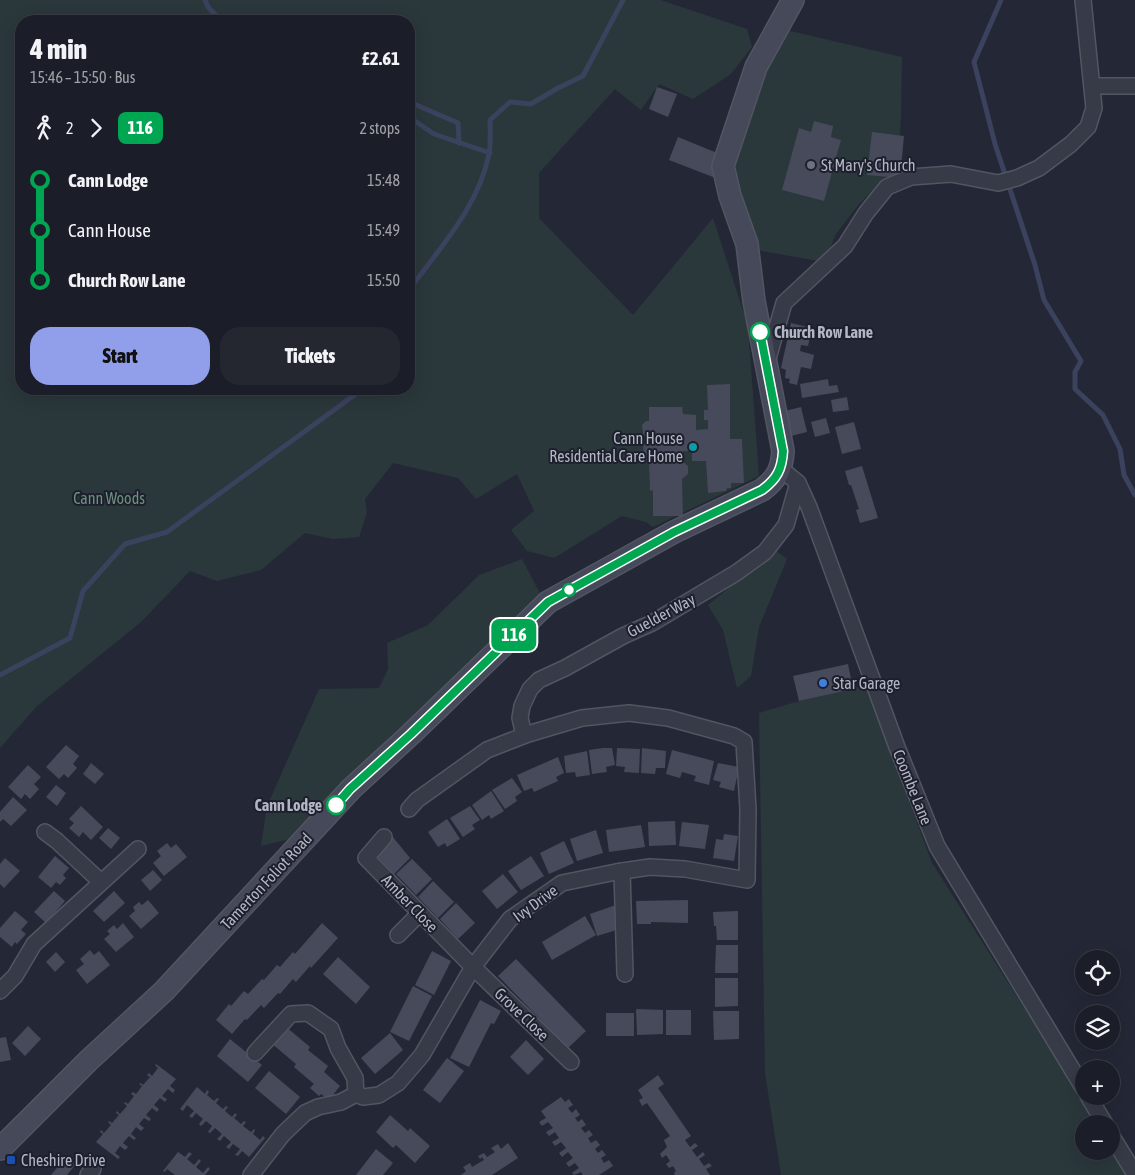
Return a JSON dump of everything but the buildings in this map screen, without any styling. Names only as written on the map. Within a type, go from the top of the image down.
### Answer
[{"type":"main road","points":[[780,468],[783,451],[754,301],[747,244],[730,196],[724,166],[756,67],[793,0]]},
{"type":"main road","name":"Tamerton Foliot Road","points":[[0,1149],[88,1061],[164,991],[350,789],[411,734],[548,602],[674,532],[762,490],[774,481],[780,468]]},
{"type":"street","points":[[766,366],[784,303],[845,246],[866,213],[887,187],[911,177],[951,174],[998,183],[1017,178],[1039,168],[1071,144],[1088,127],[1094,108],[1083,0]]},
{"type":"street","points":[[1092,86],[1135,86]]},
{"type":"street","name":"Coombe Lane","points":[[780,468],[798,483],[809,507],[894,738],[937,846],[1075,1074]]},
{"type":"street","name":"Guelder Way","points":[[524,735],[520,718],[522,706],[530,689],[539,680],[652,623],[736,573],[765,552],[786,525],[798,483]]},
{"type":"street","name":"Ivy Drive","points":[[356,1094],[363,1097],[379,1095],[398,1082],[422,1055],[473,968],[510,918],[562,883],[650,867],[685,869],[747,880],[748,809],[744,742],[734,736],[696,725],[668,718],[630,713],[582,718],[524,735]]},
{"type":"street","points":[[408,809],[417,800],[487,750],[524,735]]},
{"type":"street","points":[[45,832],[101,882]]},
{"type":"street","name":"Amber Close","points":[[384,837],[366,858],[473,968]]},
{"type":"street","points":[[0,990],[15,976],[34,944],[138,849]]},
{"type":"street","points":[[622,871],[625,974]]},
{"type":"street","points":[[398,936],[420,913]]},
{"type":"street","name":"Grove Close","points":[[473,968],[571,1062]]},
{"type":"street","points":[[251,1175],[283,1134],[305,1113],[318,1107],[341,1102],[356,1094],[356,1078],[338,1048],[331,1028],[308,1013],[291,1014],[255,1053]]},
{"type":"street","points":[[1120,1150],[1135,1174]]},
{"type":"green space","name":"Cann Woods","points":[[0,0],[661,0],[747,29],[752,47],[731,74],[693,99],[659,84],[641,110],[615,89],[539,173],[539,218],[633,315],[713,218],[748,326],[759,476],[653,527],[646,522],[622,516],[554,558],[527,551],[511,530],[534,511],[517,474],[476,499],[458,478],[393,463],[365,499],[367,512],[359,537],[333,539],[305,533],[261,570],[217,581],[190,571],[141,622],[36,707],[0,748]]},
{"type":"green space","points":[[786,30],[902,57],[897,177],[880,184],[859,204],[836,234],[824,262],[756,250],[749,218],[734,176],[735,155],[760,76]]},
{"type":"green space","points":[[775,550],[787,559],[759,627],[751,676],[737,688],[723,630],[708,605]]},
{"type":"green space","points":[[522,559],[544,601],[298,837],[261,846],[267,806],[319,689],[379,688],[388,669],[387,643],[428,625],[479,575]]},
{"type":"green space","points":[[866,685],[932,863],[1075,1088],[1075,1105],[1086,1105],[1092,1115],[1075,1115],[1075,1160],[1120,1160],[1120,1158],[1131,1175],[781,1175],[765,1073],[759,713]]},
{"type":"waterway","points":[[205,0],[208,7],[215,15]]},
{"type":"waterway","points":[[415,282],[445,243],[476,191],[484,173],[489,154],[490,120],[510,102],[531,104],[583,76],[623,0]]},
{"type":"waterway","points":[[1001,0],[974,62],[995,144],[1035,265],[1044,300],[1081,361],[1075,372],[1075,389],[1103,415],[1120,449],[1124,475],[1135,495]]},
{"type":"waterway","points":[[415,104],[458,123],[459,143]]},
{"type":"waterway","points":[[415,121],[434,134],[490,153]]},
{"type":"waterway","points":[[0,675],[70,638],[83,591],[125,544],[167,532],[355,395]]},
{"type":"bus line","name":"116","points":[[336,805],[350,789],[411,734],[548,602],[674,532],[762,490],[774,481],[780,468],[783,451],[760,332]]},
{"type":"place","name":"St Mary's Church","points":[[811,165]]},
{"type":"place","name":"Church Row Lane","points":[[760,332]]},
{"type":"place","name":"Cann House Residential Care Home","points":[[693,447]]},
{"type":"place","name":"Star Garage","points":[[823,683]]},
{"type":"place","name":"Cann Lodge","points":[[336,805]]},
{"type":"place","name":"Cheshire Drive","points":[[11,1160]]}]
